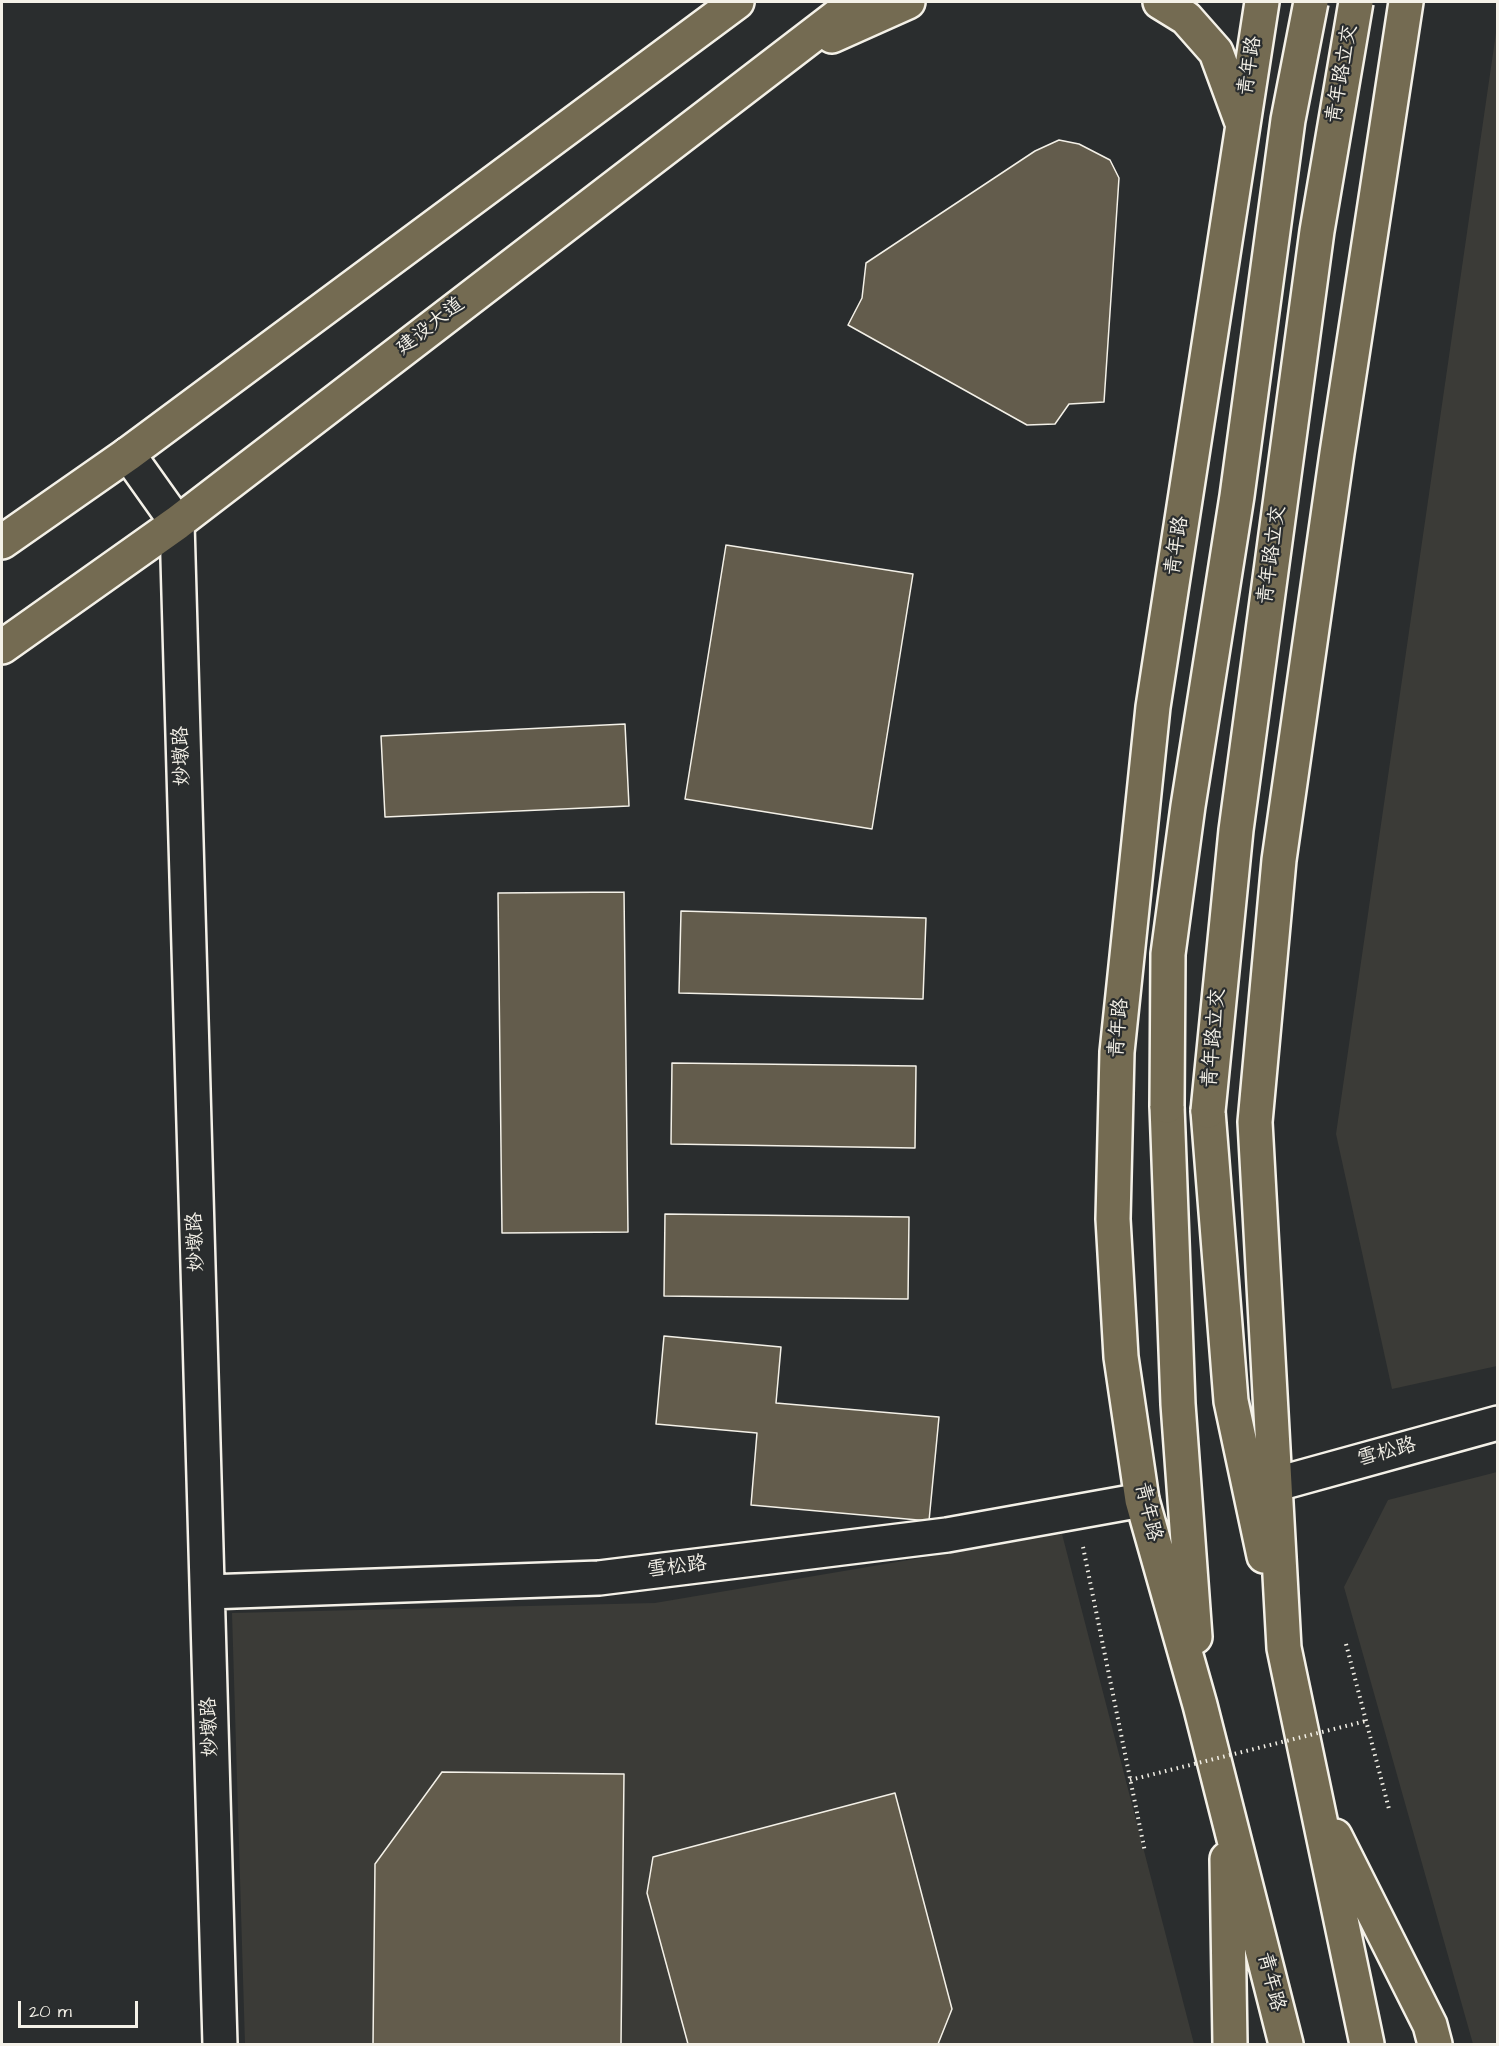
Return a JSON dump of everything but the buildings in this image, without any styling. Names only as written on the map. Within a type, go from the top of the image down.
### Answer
[{"type":"main road","points":[[2,542],[128,454],[736,2]]},
{"type":"main road","name":"建设大道","points":[[2,647],[177,523],[856,2]]},
{"type":"main road","points":[[774,63],[908,2]]},
{"type":"main road","points":[[1160,2],[1186,18],[1216,52],[1242,122]]},
{"type":"main road","name":"青年路","points":[[1262,2],[1153,708],[1117,1052],[1114,1231],[1121,1357],[1142,1500],[1200,1705],[1286,2044]]},
{"type":"main road","points":[[1200,1705],[1178,1404],[1167,1106],[1168,954],[1188,806],[1237,496],[1288,120],[1311,2]]},
{"type":"main road","name":"青年路立交","points":[[1284,1648],[1231,1401],[1208,1111],[1238,818],[1317,231],[1356,2]]},
{"type":"main road","points":[[1367,2044],[1284,1648],[1277,1484],[1255,1122],[1279,860],[1336,453],[1406,2]]},
{"type":"main road","points":[[1315,1796],[1430,2025],[1435,2044]]},
{"type":"main road","points":[[1226,1806],[1230,2044]]},
{"type":"street","points":[[128,454],[177,523]]},
{"type":"street","name":"妙墩路","points":[[177,523],[220,2044]]},
{"type":"street","name":"雪松路","points":[[1277,1484],[1497,1423]]},
{"type":"street","name":"雪松路","points":[[208,1592],[598,1578],[947,1535],[1142,1500]]},
{"type":"path","points":[[1083,1547],[1144,1852]]},
{"type":"path","points":[[1346,1644],[1389,1809]]},
{"type":"path","points":[[1130,1780],[1366,1721]]},
{"type":"shaded area","points":[[1497,26],[1497,1366],[1392,1389],[1336,1134]]},
{"type":"shaded area","points":[[1497,1472],[1498,2044],[1473,2044],[1344,1587],[1388,1500]]},
{"type":"shaded area","points":[[1062,1534],[1194,2044],[245,2044],[232,1613],[655,1603]]}]
